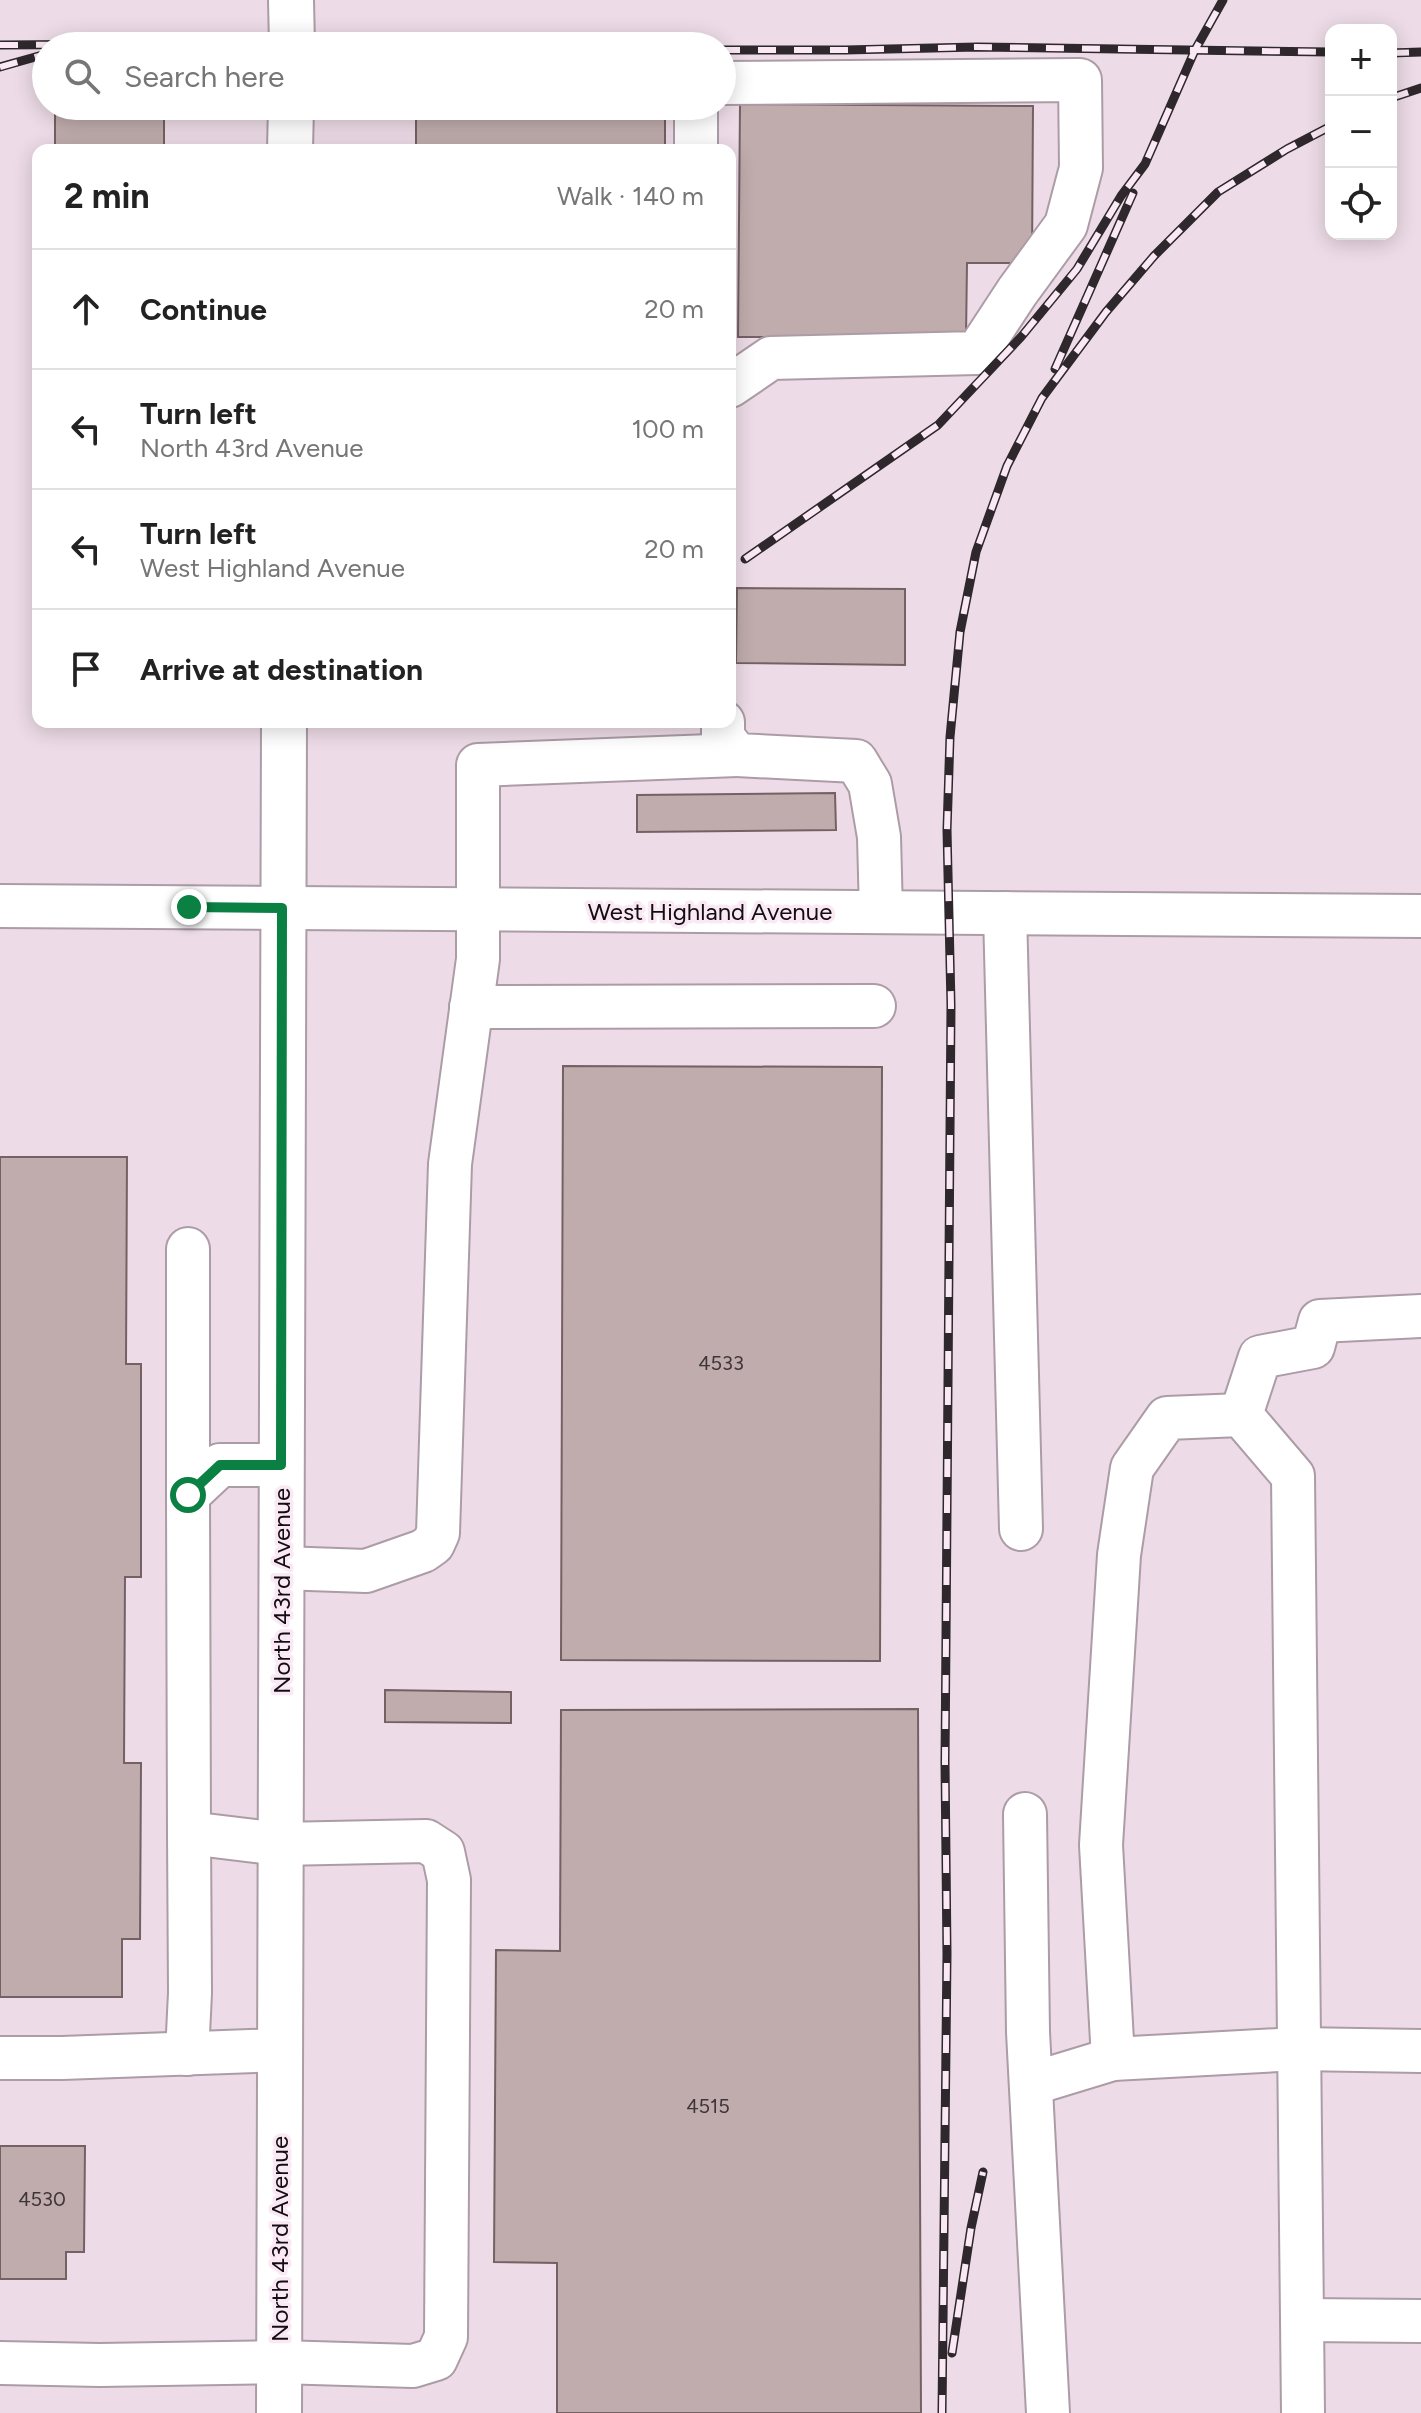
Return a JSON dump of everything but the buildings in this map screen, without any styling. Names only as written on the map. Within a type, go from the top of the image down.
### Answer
[{"type":"main road","points":[[291,0],[292,32]]},
{"type":"main road","points":[[290,144],[291,120]]},
{"type":"main road","name":"North 43rd Avenue","points":[[279,2413],[284,728]]},
{"type":"street","points":[[736,83],[1080,80],[1081,168],[1066,225],[977,353],[771,358],[736,382]]},
{"type":"street","points":[[696,120],[696,144]]},
{"type":"street","points":[[281,1568],[366,1571],[423,1551],[433,1544],[438,1533],[450,1164],[478,959],[478,765],[730,739],[856,761],[870,784],[879,837],[881,912]]},
{"type":"street","name":"West Highland Avenue","points":[[0,906],[1421,916]]},
{"type":"street","points":[[1005,913],[1021,1529]]},
{"type":"street","points":[[471,1007],[874,1006]]},
{"type":"street","points":[[187,2054],[190,1993],[188,1249]]},
{"type":"street","points":[[1241,1415],[1260,1357],[1313,1347],[1320,1321],[1421,1316]]},
{"type":"street","points":[[1241,1415],[1293,1476],[1303,2413]]},
{"type":"street","points":[[1113,2059],[1101,1845],[1119,1555],[1132,1468],[1167,1418],[1241,1415]]},
{"type":"street","points":[[188,1495],[220,1465],[281,1465]]},
{"type":"street","points":[[1025,1814],[1028,2032],[1048,2413]]},
{"type":"street","points":[[0,2363],[279,2362],[413,2366],[436,2359],[446,2337],[449,1880],[443,1852],[426,1841],[280,1844],[189,1833]]},
{"type":"street","points":[[1031,2084],[1113,2059],[1298,2049],[1421,2051]]},
{"type":"street","points":[[0,2058],[280,2050]]},
{"type":"street","points":[[1302,2320],[1421,2321]]},
{"type":"railway","points":[[745,559],[938,425],[1021,337],[1077,269],[1121,196],[1145,164],[1195,50],[1223,0]]},
{"type":"railway","points":[[0,45],[32,45]]},
{"type":"railway","points":[[736,50],[977,47],[1325,52]]},
{"type":"railway","points":[[1397,53],[1421,52]]},
{"type":"railway","points":[[0,67],[32,58]]},
{"type":"railway","points":[[1397,96],[1421,88]]},
{"type":"railway","points":[[942,2413],[951,1005],[947,830],[950,737],[960,632],[976,552],[1007,466],[1042,398],[1106,312],[1154,256],[1218,192],[1325,129]]},
{"type":"railway","points":[[1055,369],[1133,193]]},
{"type":"railway","points":[[952,2353],[983,2172]]},
{"type":"route","points":[[188,1495],[220,1465],[281,1465],[282,1170],[282,908],[189,907]]}]
